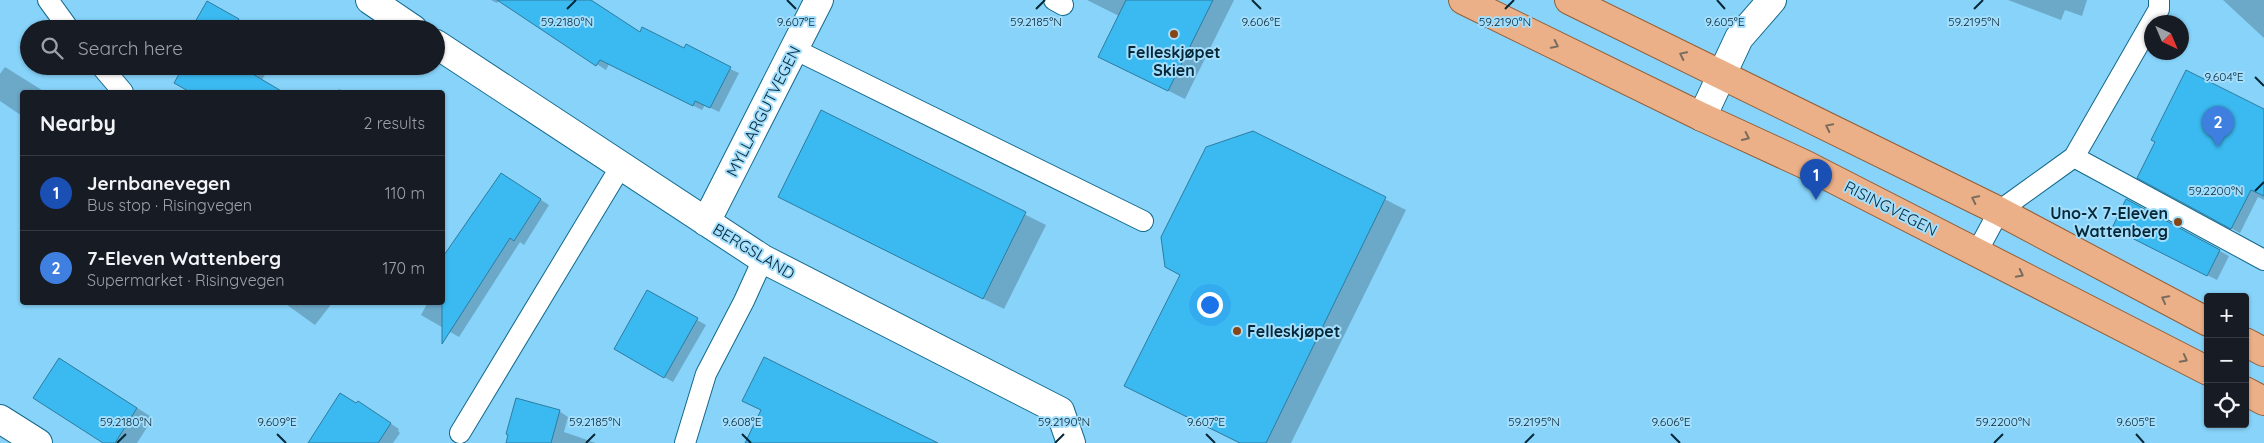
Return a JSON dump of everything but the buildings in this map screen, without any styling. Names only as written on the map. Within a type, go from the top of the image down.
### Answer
[{"type":"main road","name":"RISINGVEGEN","points":[[1463,0],[1702,117],[1804,164],[2204,369]]},
{"type":"main road","points":[[1569,0],[1999,211],[2204,320]]},
{"type":"main road","points":[[2249,344],[2264,352]]},
{"type":"main road","points":[[2249,393],[2264,401]]},
{"type":"street","points":[[370,0],[400,20]]},
{"type":"street","name":"MYLLARGUTVEGEN","points":[[706,222],[819,0]]},
{"type":"street","points":[[1702,117],[1739,38],[1772,0]]},
{"type":"street","name":"BERGSLAND","points":[[445,50],[763,259],[1060,411],[1072,443]]},
{"type":"street","points":[[0,419],[38,443]]},
{"type":"lane","points":[[48,0],[62,20]]},
{"type":"lane","points":[[1977,252],[1999,211],[2074,157],[2159,9],[2159,0]]},
{"type":"lane","points":[[794,49],[1143,221]]},
{"type":"lane","points":[[109,75],[121,90]]},
{"type":"lane","points":[[2074,157],[2264,260]]},
{"type":"lane","points":[[460,433],[621,166]]},
{"type":"lane","points":[[684,443],[706,374],[744,301],[763,259]]},
{"type":"place","name":"Felleskjøpet Skien","points":[[1174,34]]},
{"type":"place","name":"7-Eleven Wattenberg","points":[[2218,147]]},
{"type":"place","name":"Jernbanevegen","points":[[1816,200]]},
{"type":"place","name":"Uno-X 7-Eleven Wattenberg","points":[[2178,222]]},
{"type":"place","name":"Felleskjøpet","points":[[1237,331]]}]
